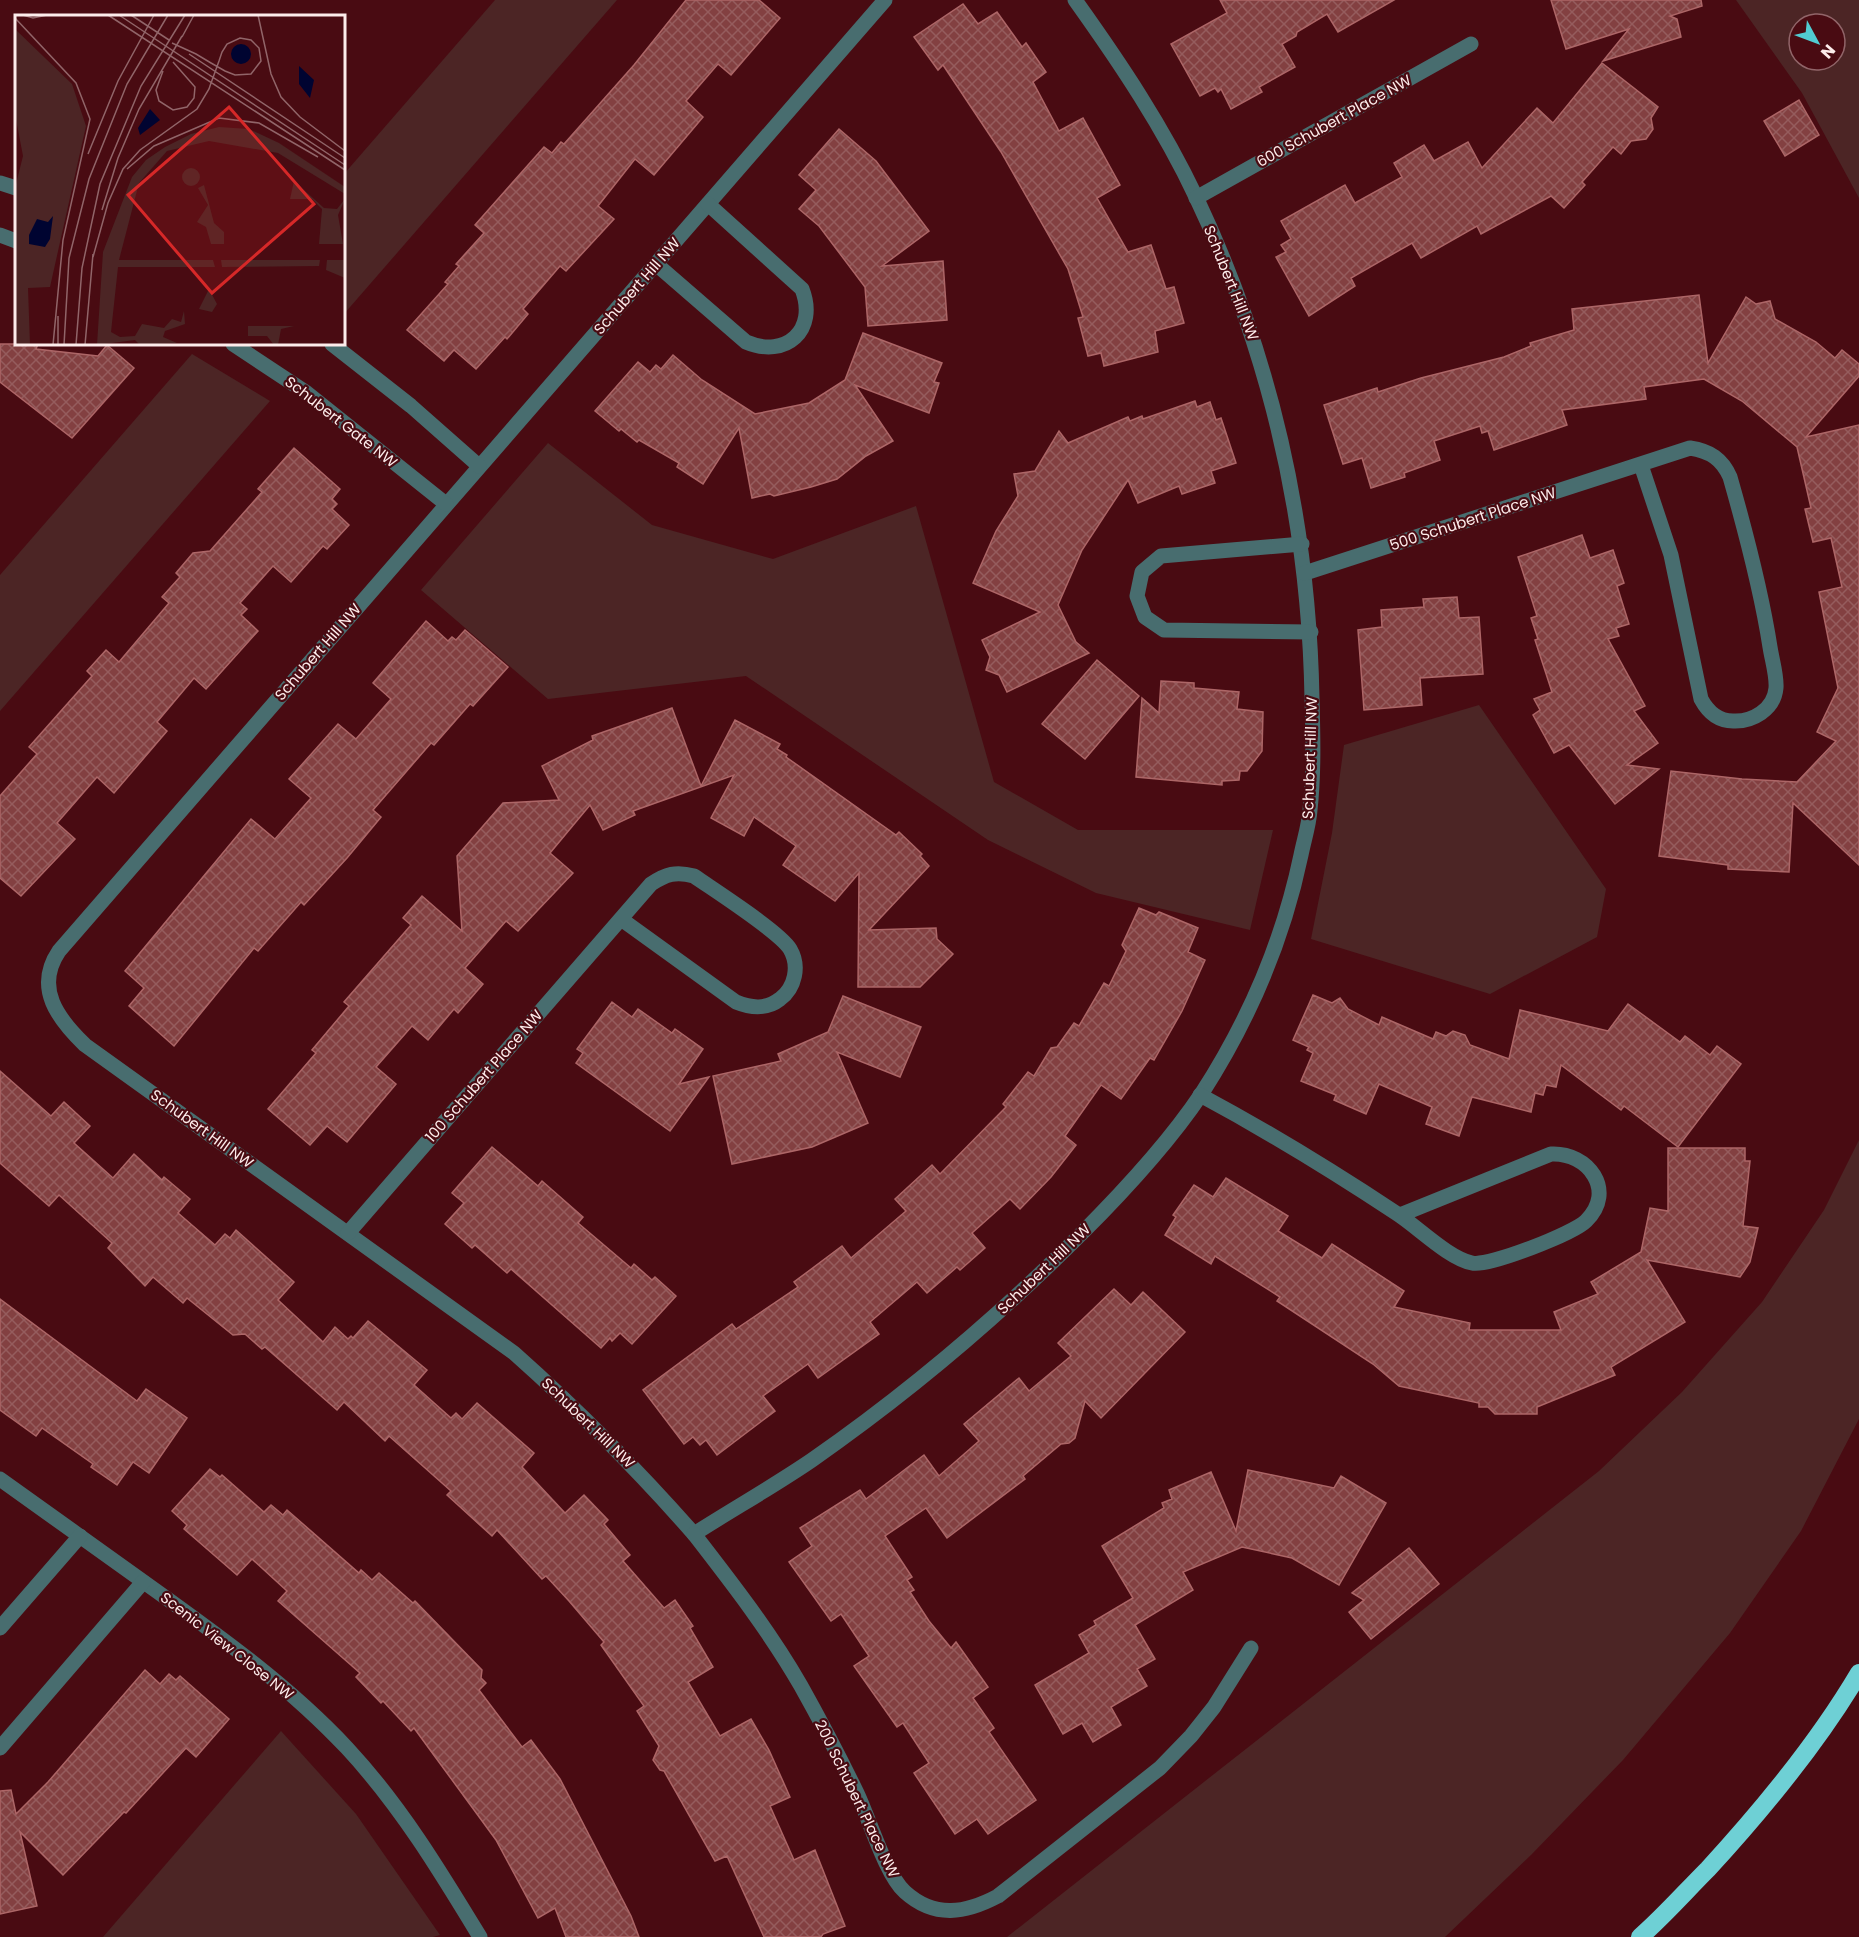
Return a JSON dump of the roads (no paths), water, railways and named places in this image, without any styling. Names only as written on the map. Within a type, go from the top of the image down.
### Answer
[{"type":"highway","points":[[1640,1937],[1659,1921],[1752,1821],[1833,1717],[1859,1673]]},
{"type":"street","name":"Schubert Hill NW","points":[[885,0],[59,951],[50,969],[48,980],[53,1006],[85,1045],[514,1353],[577,1409],[638,1470],[694,1534],[808,1462],[882,1409],[966,1341],[1036,1279],[1108,1207],[1200,1095],[1245,1021],[1268,967],[1293,892],[1310,813],[1313,740],[1311,632],[1302,544],[1268,386],[1243,307],[1196,198],[1170,147],[1118,60],[1075,0]]},
{"type":"street","name":"600 Schubert Place NW","points":[[1196,198],[1471,44]]},
{"type":"street","points":[[0,183],[15,188]]},
{"type":"street","points":[[656,264],[746,342],[772,349],[796,337],[803,327],[807,314],[807,302],[802,289],[708,204]]},
{"type":"street","points":[[0,235],[15,241]]},
{"type":"street","name":"Schubert Gate NW","points":[[235,345],[307,393],[446,504]]},
{"type":"street","points":[[333,345],[411,406],[479,466]]},
{"type":"street","name":"500 Schubert Place NW","points":[[1305,573],[1690,448],[1704,450],[1715,456],[1726,467],[1730,477],[1765,614],[1776,688],[1765,711],[1754,718],[1728,721],[1716,717],[1701,699],[1671,555],[1641,465]]},
{"type":"street","points":[[1302,544],[1161,556],[1143,572],[1137,596],[1145,617],[1164,630],[1311,632]]},
{"type":"street","name":"100 Schubert Place NW","points":[[348,1233],[651,884],[666,874],[683,873],[694,876],[783,940],[794,959],[793,981],[788,991],[770,1005],[747,1006],[736,1002],[621,919]]},
{"type":"street","points":[[1200,1095],[1291,1144],[1400,1215],[1457,1256],[1472,1263],[1486,1263],[1577,1228],[1595,1209],[1597,1182],[1584,1162],[1574,1156],[1551,1154],[1400,1215]]},
{"type":"street","name":"Scenic View Close NW","points":[[0,1479],[282,1686],[347,1748],[392,1801],[428,1853],[480,1937]]},
{"type":"street","name":"200 Schubert Place NW","points":[[694,1534],[748,1605],[801,1686],[856,1791],[895,1880],[905,1892],[922,1903],[940,1909],[952,1911],[974,1909],[998,1896],[1160,1768],[1191,1736],[1214,1707],[1251,1648]]},
{"type":"street","points":[[0,1628],[80,1536]]},
{"type":"street","points":[[0,1748],[143,1582]]}]
